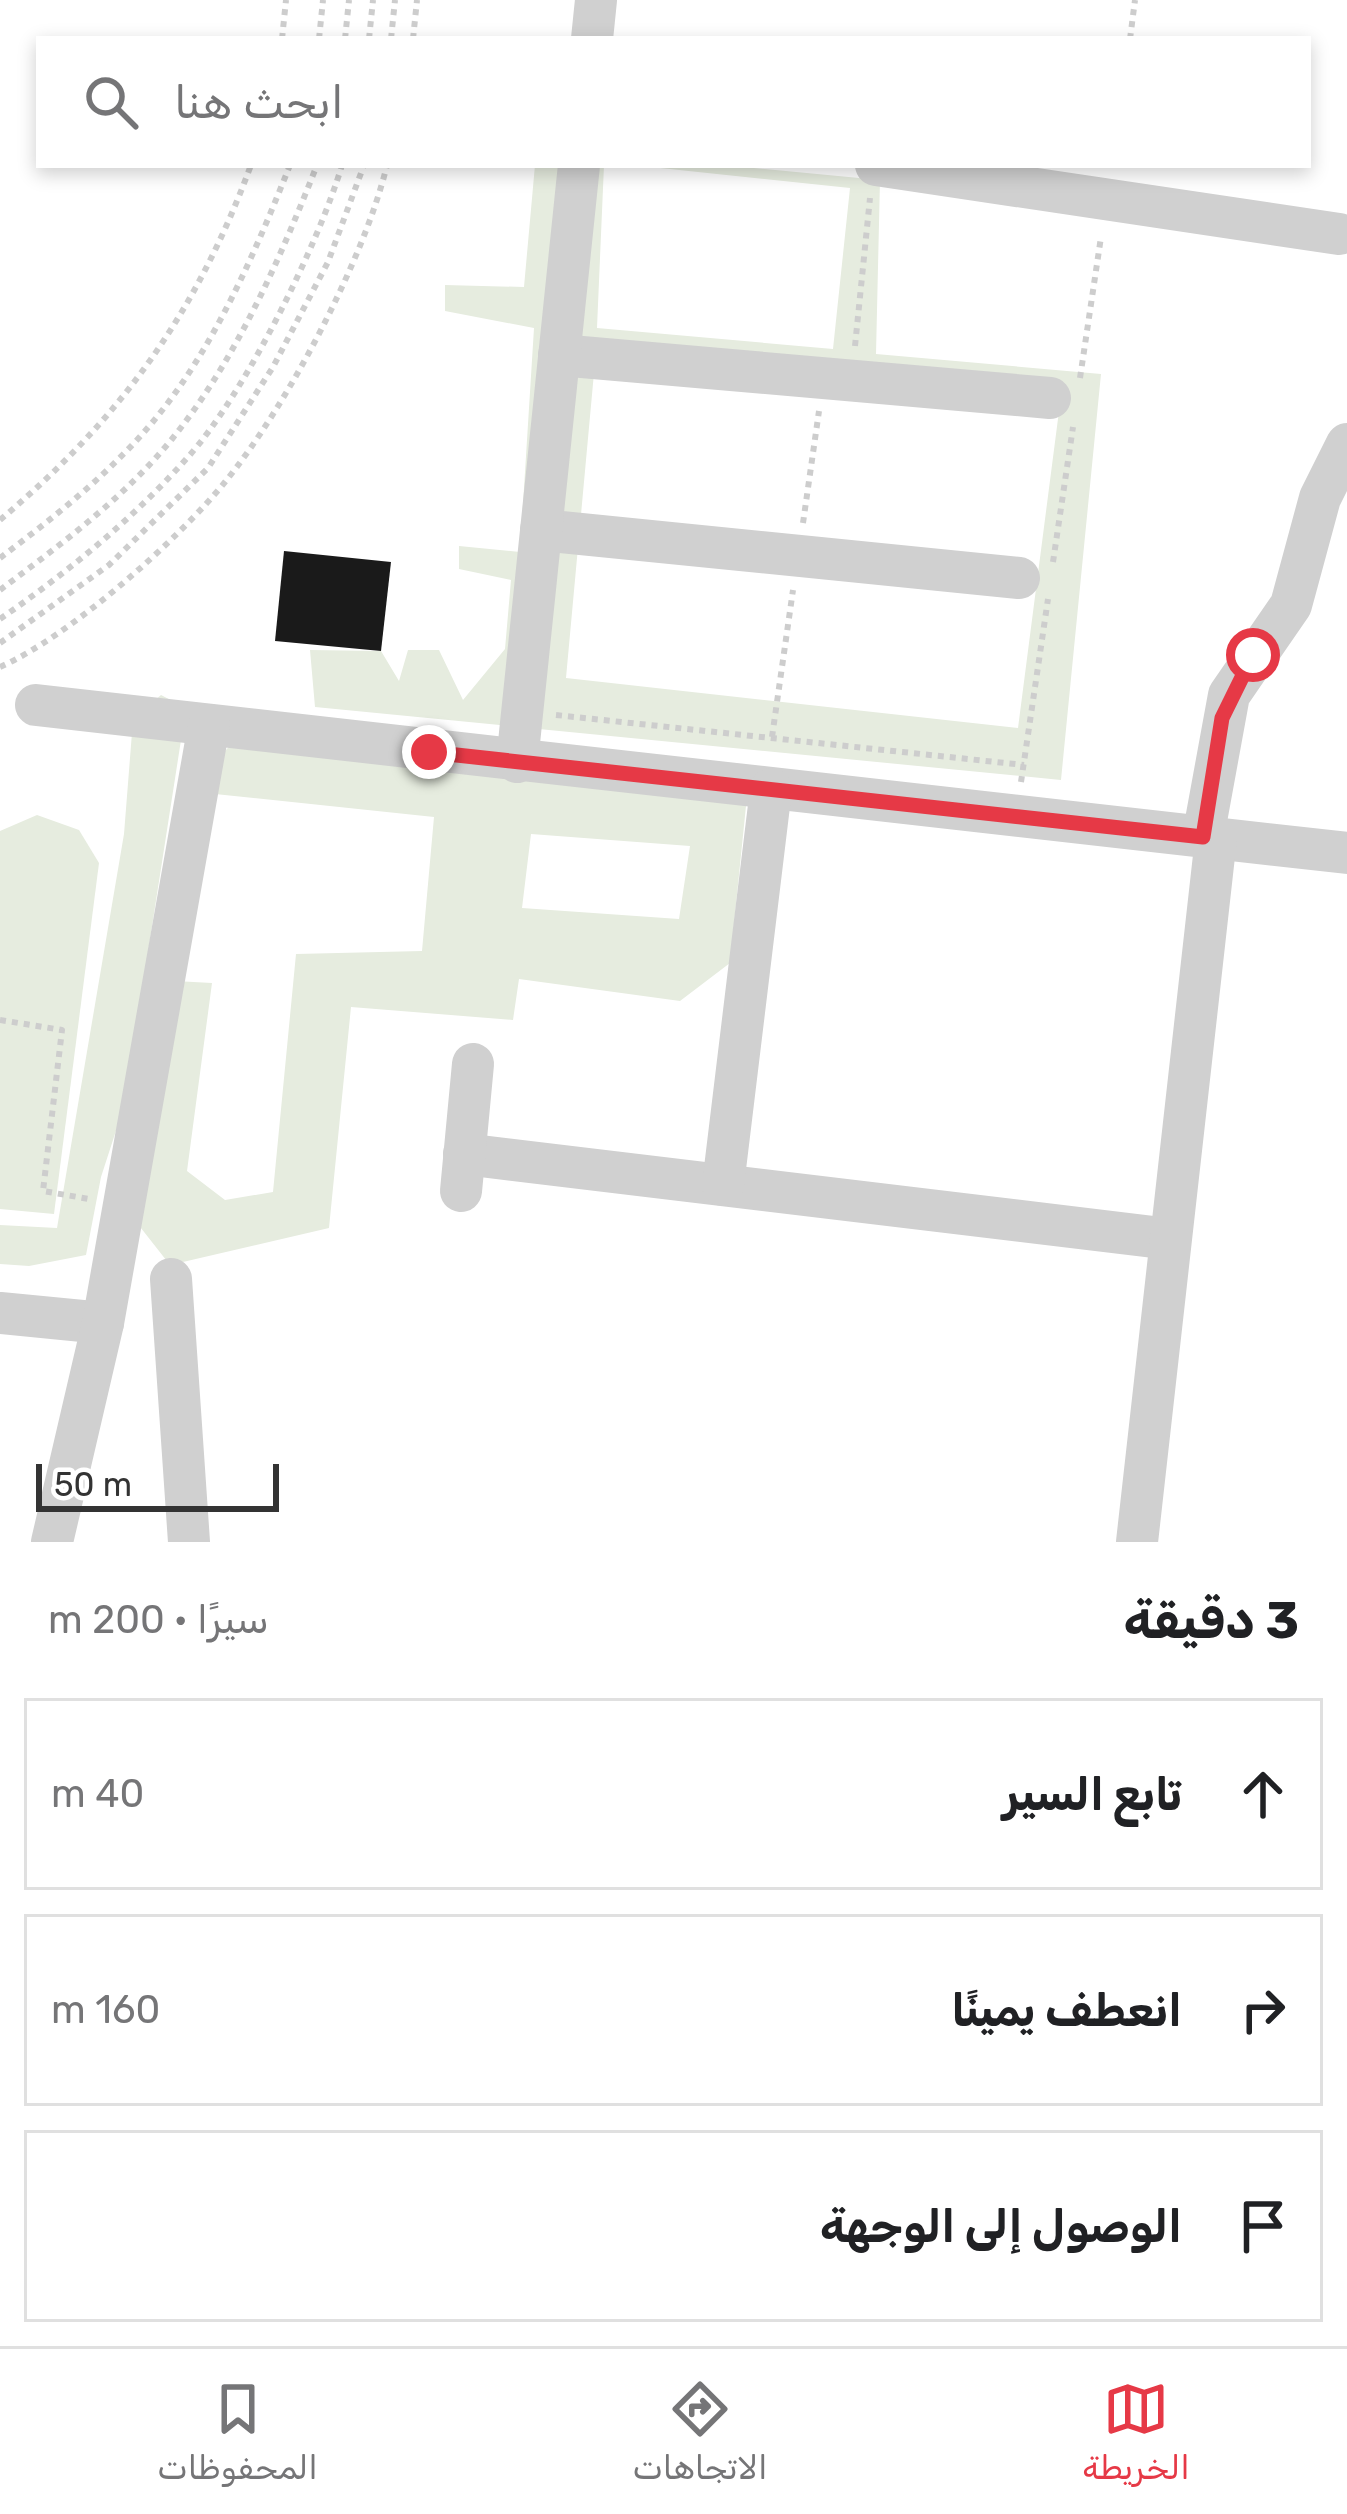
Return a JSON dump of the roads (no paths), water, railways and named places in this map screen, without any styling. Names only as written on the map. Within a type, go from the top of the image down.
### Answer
[{"type":"lane","points":[[592,36],[596,0]]},
{"type":"lane","points":[[517,762],[579,168]]},
{"type":"lane","points":[[874,176],[1106,200],[1339,233]]},
{"type":"lane","points":[[560,355],[1068,399]]},
{"type":"lane","points":[[1136,1542],[1209,837],[1229,695],[1291,605],[1320,498],[1347,444]]},
{"type":"lane","points":[[541,530],[1019,578]]},
{"type":"lane","points":[[36,704],[1347,853]]},
{"type":"lane","points":[[52,1542],[103,1323],[208,725]]},
{"type":"lane","points":[[723,1185],[771,790]]},
{"type":"lane","points":[[473,1064],[462,1173],[723,1185],[1170,1239]]},
{"type":"lane","points":[[171,1279],[189,1542]]},
{"type":"lane","points":[[0,1312],[103,1323]]}]
